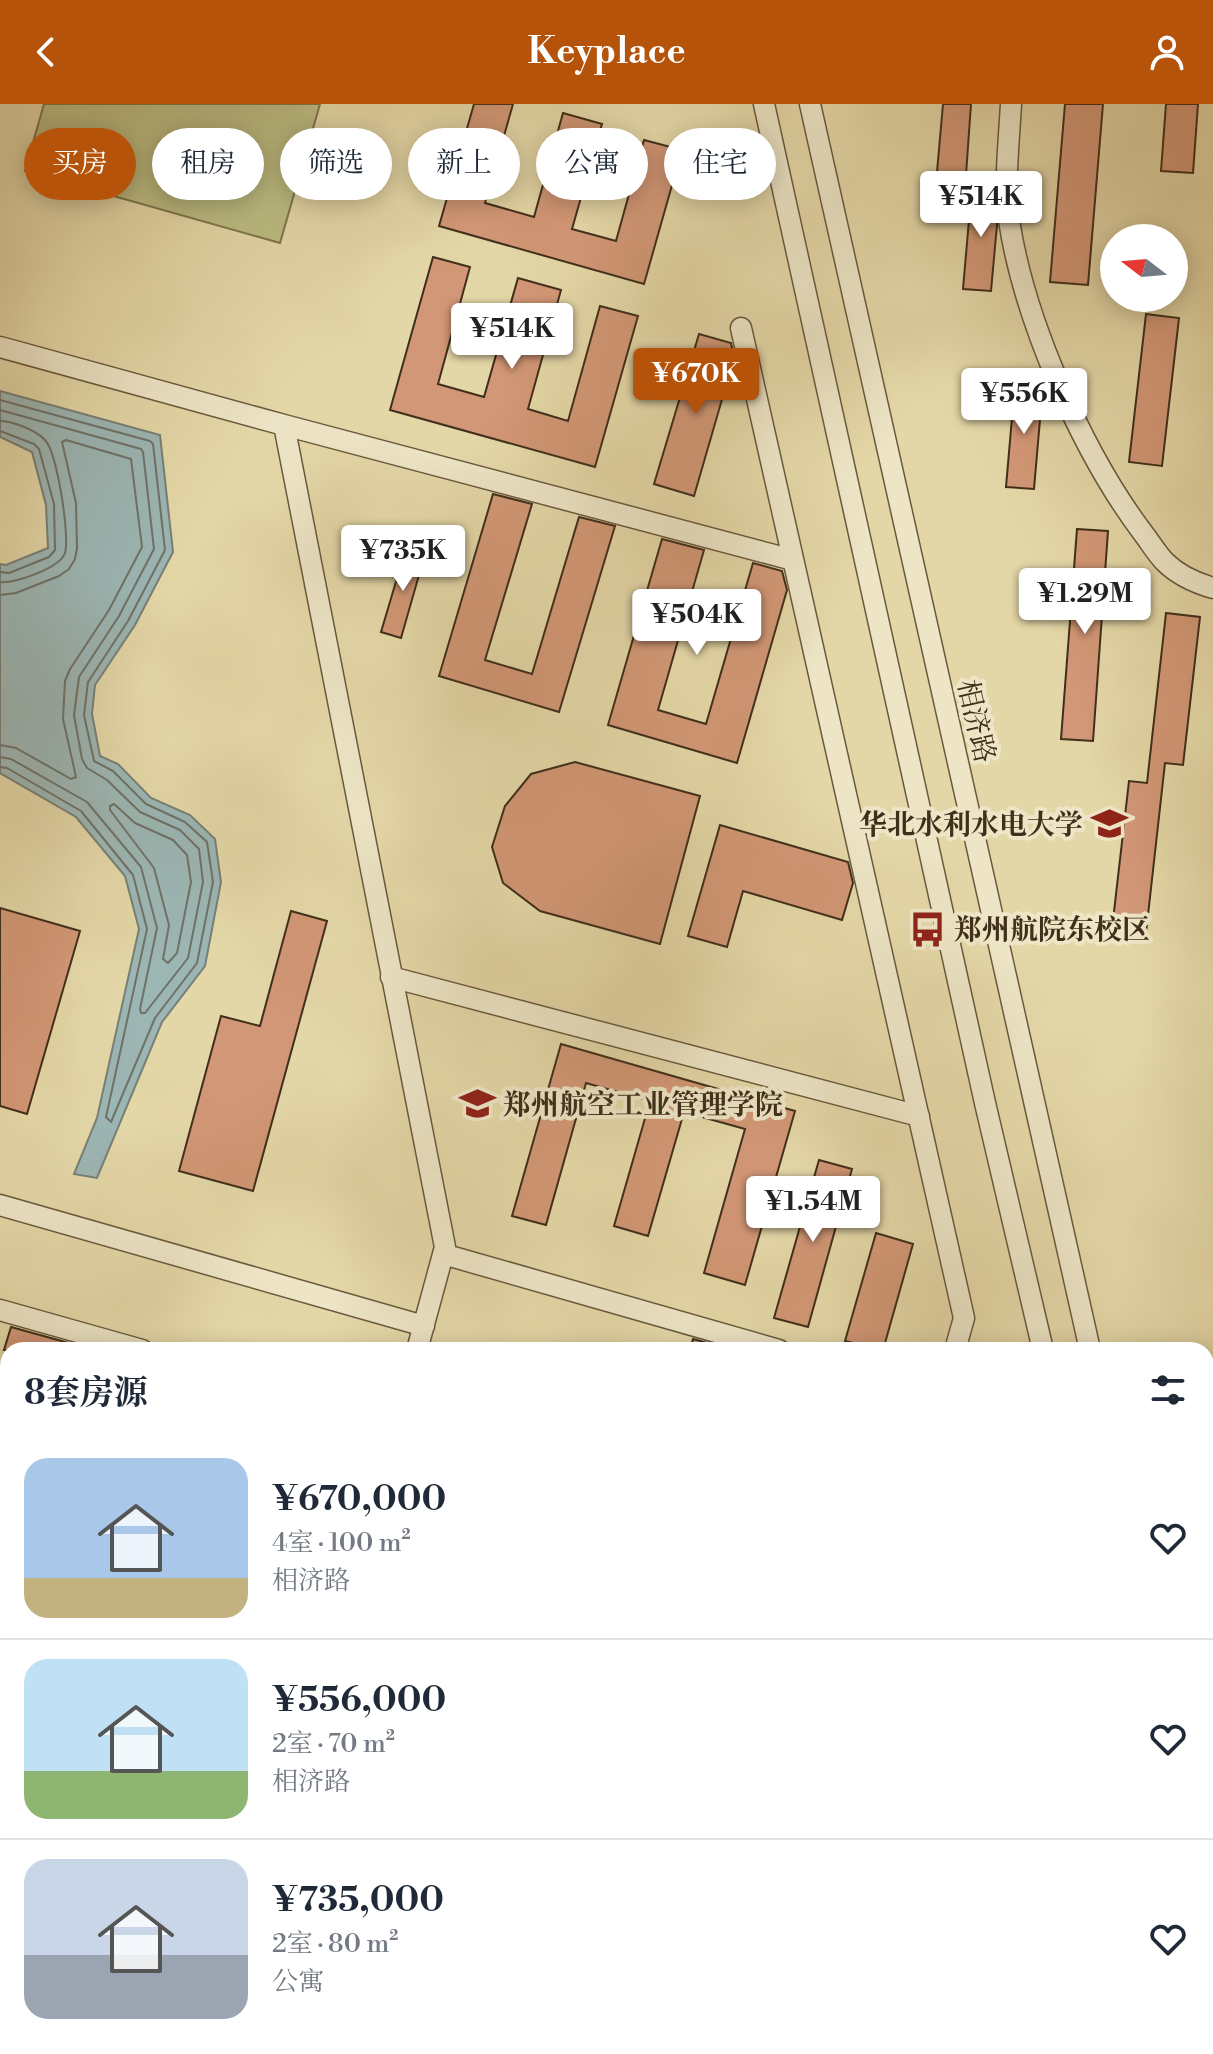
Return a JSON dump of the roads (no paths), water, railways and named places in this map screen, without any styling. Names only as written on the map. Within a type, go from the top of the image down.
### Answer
[{"type":"street","points":[[764,104],[985,1103],[1041,1342]]},
{"type":"street","name":"相济路","points":[[810,104],[1088,1342]]},
{"type":"street","points":[[1011,104],[1009,217],[1020,277],[1048,355],[1093,457],[1132,519],[1166,563],[1192,581],[1213,588]]},
{"type":"street","points":[[741,328],[964,1318],[957,1342]]},
{"type":"street","points":[[0,347],[793,560]]},
{"type":"street","points":[[284,425],[445,1247],[419,1342]]},
{"type":"street","points":[[391,977],[919,1116]]},
{"type":"street","points":[[0,1205],[424,1326]]},
{"type":"street","points":[[443,1254],[751,1342]]},
{"type":"street","points":[[0,1310],[114,1342]]},
{"type":"water","points":[[0,391],[160,435],[173,552],[135,625],[95,685],[92,714],[100,756],[118,764],[151,798],[190,815],[215,839],[221,882],[205,966],[162,1022],[97,1178],[74,1174],[97,1118],[139,929],[125,876],[76,817],[0,773],[0,564],[6,565],[48,548],[46,505],[32,452],[0,437]]},
{"type":"place","name":"华北水利水电大学","points":[[1109,824]]},
{"type":"place","name":"郑州航院东校区","points":[[928,929]]},
{"type":"place","name":"郑州航空工业管理学院","points":[[477,1104]]}]
